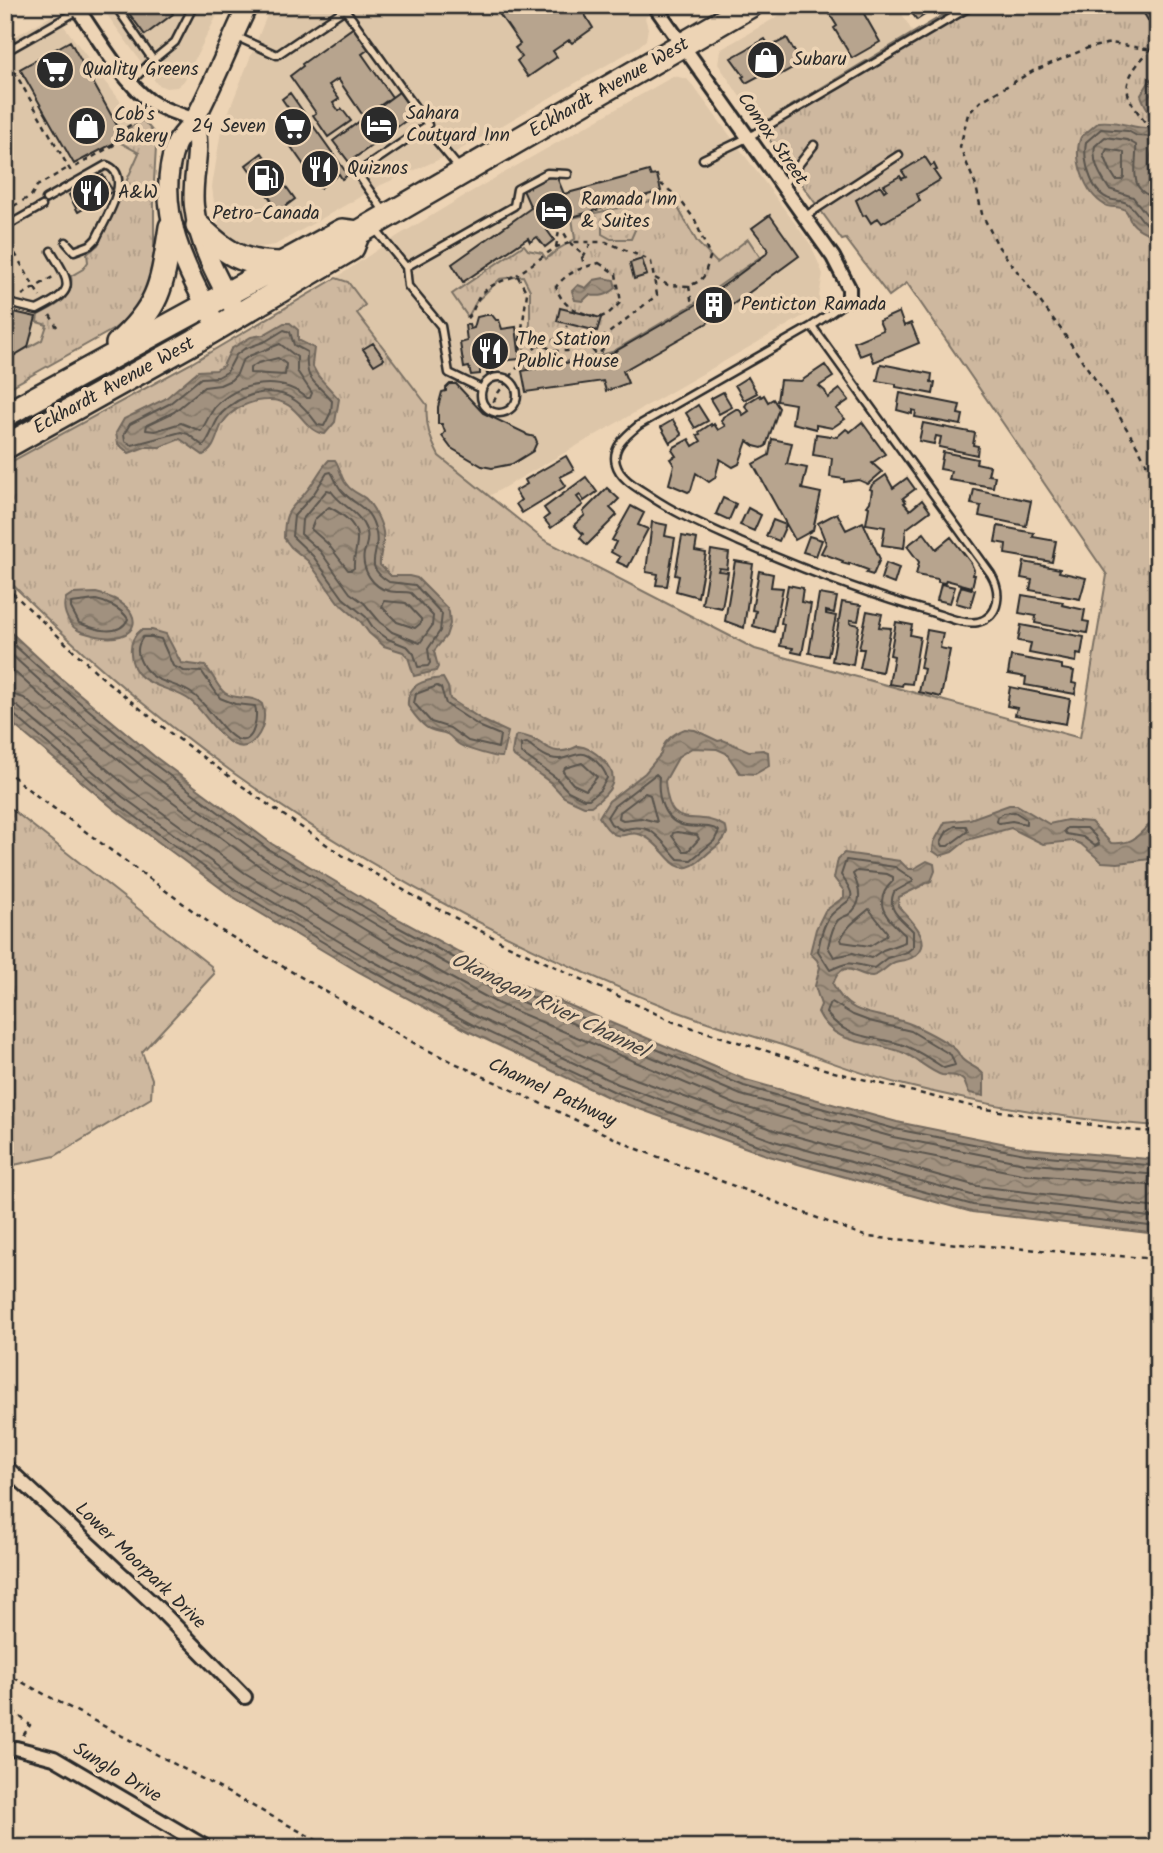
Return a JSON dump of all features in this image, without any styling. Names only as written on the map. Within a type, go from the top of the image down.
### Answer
[{"type":"highway","name":"Eckhardt Avenue West","points":[[5,415],[342,231],[372,224],[751,5]]},
{"type":"highway","name":"Eckhardt Avenue West","points":[[5,447],[218,328],[352,248],[372,224]]},
{"type":"highway","points":[[198,226],[227,253],[263,264],[281,264]]},
{"type":"highway","points":[[97,364],[148,313],[161,287],[172,227]]},
{"type":"main road","points":[[218,328],[188,272],[172,227],[167,199],[168,172],[175,144],[195,120],[245,10]]},
{"type":"main road","points":[[195,120],[197,151],[193,194],[198,226],[238,316]]},
{"type":"street","name":"Comox Street","points":[[654,5],[833,257],[849,288],[849,300]]},
{"type":"street","points":[[77,7],[130,83],[147,99],[162,108],[195,120]]},
{"type":"street","name":"Lower Moorpark Drive","points":[[5,1466],[158,1608],[245,1697]]},
{"type":"street","name":"Sunglo Drive","points":[[10,1749],[54,1758],[204,1846]]},
{"type":"lane","points":[[115,5],[153,60]]},
{"type":"lane","points":[[130,83],[175,42],[194,5]]},
{"type":"lane","points":[[226,5],[245,10]]},
{"type":"lane","points":[[703,159],[747,138],[973,5]]},
{"type":"lane","points":[[5,52],[77,7]]},
{"type":"lane","points":[[233,36],[277,55],[343,7],[409,96],[428,125],[357,173],[372,224],[406,267],[408,286],[440,326],[449,373],[482,389]]},
{"type":"lane","points":[[425,127],[462,173]]},
{"type":"lane","points":[[782,186],[814,145]]},
{"type":"lane","points":[[804,217],[899,155]]},
{"type":"lane","points":[[5,227],[106,165],[112,167],[119,178],[120,188],[96,239],[90,246],[74,251],[66,242]]},
{"type":"lane","points":[[406,267],[514,206],[517,190],[547,173],[568,174]]},
{"type":"lane","points":[[7,301],[37,310],[63,295],[68,284],[51,251]]},
{"type":"lane","points":[[812,326],[991,574],[999,595],[996,606],[986,618],[973,622],[949,618],[895,602],[795,566],[692,520],[651,497],[619,472],[615,461],[618,447],[639,425],[812,326],[849,300]]},
{"type":"lane","points":[[491,379],[508,379],[517,391],[514,405],[509,411],[499,414],[489,411],[481,399],[482,389],[491,379]]},
{"type":"path","points":[[1158,51],[1111,43],[1088,48],[1033,71],[981,101],[968,114],[960,147],[976,186],[982,214],[998,246],[1110,401],[1158,487]]},
{"type":"path","points":[[1151,49],[1128,77],[1128,96],[1158,143]]},
{"type":"path","points":[[13,71],[69,168]]},
{"type":"path","points":[[5,211],[31,196],[37,186],[119,142],[124,138],[122,130],[142,118]]},
{"type":"path","points":[[661,184],[678,197],[695,220],[710,257]]},
{"type":"path","points":[[556,247],[559,226],[570,243],[577,247],[583,257],[584,267]]},
{"type":"path","points":[[5,236],[57,327]]},
{"type":"path","points":[[583,257],[593,240]]},
{"type":"path","points":[[467,318],[474,313],[477,301],[484,292],[517,275],[556,247],[593,240],[618,246],[651,262],[657,295],[605,336],[567,351],[554,351],[543,345]]},
{"type":"path","points":[[655,278],[668,285],[689,286],[704,276],[710,257],[715,253]]},
{"type":"path","points":[[598,263],[616,274],[621,302],[608,314],[599,317],[572,309],[561,301],[556,287],[564,276],[584,267],[598,263]]},
{"type":"path","points":[[7,301],[63,271]]},
{"type":"path","points":[[517,275],[527,293],[519,339],[523,360]]},
{"type":"path","points":[[689,286],[692,305]]},
{"type":"path","points":[[519,339],[537,346],[543,345],[556,339],[567,326]]},
{"type":"path","points":[[586,342],[598,354],[604,348],[605,336]]},
{"type":"path","points":[[489,411],[508,379],[537,346]]},
{"type":"path","points":[[5,586],[105,681],[257,797],[342,855],[421,900],[517,949],[674,1022],[834,1072],[979,1108],[1126,1130],[1158,1132]]},
{"type":"path","name":"Channel Pathway","points":[[5,769],[25,787],[215,927],[421,1047],[635,1147],[867,1237],[1158,1259]]},
{"type":"path","points":[[5,1673],[331,1848]]},
{"type":"path","points":[[5,1704],[30,1725],[10,1749]]},
{"type":"shaded area","points":[[100,5],[222,5],[184,81],[177,87],[166,88],[157,84]]},
{"type":"shaded area","points":[[271,5],[640,5],[648,15],[645,18],[648,28],[646,40],[638,47],[456,152],[381,185],[275,245],[255,248],[241,245],[222,231],[216,218],[212,187],[221,131]]},
{"type":"shaded area","points":[[797,5],[897,5],[913,33],[759,125],[718,64],[720,50]]},
{"type":"shaded area","points":[[55,14],[121,102],[154,133],[154,267],[123,323],[5,390],[5,42]]},
{"type":"shaded area","points":[[674,76],[687,79],[694,87],[811,245],[823,274],[819,307],[489,496],[439,456],[426,421],[427,405],[356,313],[365,305],[336,278],[396,237],[474,190]]},
{"type":"green space","points":[[960,5],[1158,5],[1158,1126],[1028,1111],[885,1080],[676,1011],[583,972],[492,929],[403,882],[317,830],[234,773],[154,712],[78,647],[5,577],[5,465],[190,364],[336,278],[348,282],[365,305],[357,313],[427,405],[429,431],[439,456],[544,540],[755,649],[1080,738],[1107,575],[907,283],[889,296],[846,239],[842,240],[759,125]]},
{"type":"green space","points":[[141,121],[154,133],[156,147],[154,267],[144,298],[130,316],[114,329],[5,390],[5,360],[42,340],[47,325],[37,322],[38,315],[67,296],[71,276],[83,269],[88,262],[87,254],[98,245],[139,153],[121,143],[125,131]]},
{"type":"green space","points":[[660,194],[677,206],[697,242],[717,263],[748,239],[760,257],[692,305],[612,352],[525,368],[524,344],[530,324],[530,290],[523,276],[500,279],[476,302],[468,317],[452,294],[524,245],[528,250],[542,253],[546,259],[575,239],[572,218],[655,200]]},
{"type":"green space","points":[[609,218],[638,223],[631,239],[611,239],[602,234],[602,226]]},
{"type":"green space","points":[[5,804],[211,966],[214,974],[142,1052],[152,1079],[151,1098],[55,1156],[5,1167]]},
{"type":"water","points":[[1158,74],[1158,147],[1152,151],[1150,173],[1158,183],[1158,236],[1136,226],[1125,210],[1107,206],[1098,200],[1082,175],[1078,155],[1081,137],[1099,122],[1155,128],[1141,95],[1151,79]]},
{"type":"water","points":[[594,280],[614,280],[616,288],[603,295],[589,295],[583,301],[575,300],[572,291],[578,285],[586,288]]},
{"type":"water","points":[[284,323],[290,323],[298,330],[298,340],[314,348],[312,365],[318,376],[339,399],[335,422],[325,434],[310,427],[287,404],[268,400],[249,403],[236,409],[222,424],[213,445],[203,455],[180,439],[160,447],[145,447],[129,453],[118,444],[116,433],[124,419],[165,399],[198,371],[216,370],[223,366],[231,349]]},
{"type":"water","points":[[329,460],[335,460],[345,482],[365,498],[379,519],[383,536],[380,565],[391,576],[417,578],[449,612],[450,624],[446,636],[434,651],[438,667],[436,671],[414,676],[408,657],[403,652],[384,646],[369,633],[361,622],[338,602],[308,561],[284,538],[290,509]]},
{"type":"water","points":[[96,593],[114,599],[126,607],[132,615],[133,624],[129,631],[120,636],[107,637],[83,632],[72,625],[65,611],[66,598],[72,594]]},
{"type":"water","name":"Okanagan River Channel","points":[[5,627],[58,676],[154,756],[272,844],[400,920],[510,980],[746,1080],[897,1122],[1026,1148],[1158,1160],[1158,1234],[972,1212],[769,1156],[612,1099],[470,1032],[359,972],[230,895],[114,809],[14,725],[5,716]]},
{"type":"water","points":[[141,630],[166,634],[181,663],[205,666],[225,693],[254,699],[262,704],[262,727],[250,744],[241,747],[232,744],[191,701],[145,680],[138,673],[133,665],[131,647]]},
{"type":"water","points":[[443,678],[450,699],[484,721],[508,732],[502,757],[481,753],[460,745],[447,734],[428,729],[408,706],[410,693],[418,684]]},
{"type":"water","points":[[685,729],[695,730],[749,751],[768,752],[769,766],[755,774],[740,773],[726,753],[717,749],[692,748],[679,756],[665,781],[672,809],[685,818],[714,821],[726,827],[727,833],[718,846],[686,867],[672,862],[644,836],[612,833],[599,817],[609,801],[645,773],[661,754],[669,738]]},
{"type":"water","points":[[518,735],[535,740],[553,750],[568,750],[578,746],[591,750],[612,772],[613,779],[609,790],[591,806],[584,806],[564,797],[551,783],[514,756],[512,752],[515,737]]},
{"type":"water","points":[[1009,805],[1017,805],[1049,824],[1067,820],[1091,822],[1111,843],[1128,842],[1158,820],[1158,858],[1118,863],[1102,862],[1081,844],[1073,841],[1043,844],[1011,828],[967,840],[952,852],[940,856],[933,851],[934,842],[945,822],[970,819]]},
{"type":"water","points":[[844,853],[900,861],[908,869],[927,861],[934,864],[935,871],[931,881],[899,897],[898,906],[914,924],[922,939],[919,952],[909,959],[892,963],[872,976],[846,969],[841,971],[833,984],[840,996],[858,1010],[913,1025],[952,1046],[962,1059],[984,1075],[984,1096],[970,1093],[960,1078],[942,1075],[904,1053],[856,1041],[834,1032],[818,1012],[821,1005],[815,986],[820,967],[810,953],[816,929],[825,911],[844,897],[844,891],[834,878],[838,859]]},
{"type":"building","points":[[123,5],[166,5],[173,14],[145,35]]},
{"type":"building","points":[[493,5],[579,5],[593,28],[572,43],[569,40],[553,51],[557,57],[528,77],[517,61],[522,57],[515,48],[520,44]]},
{"type":"building","points":[[831,5],[857,5],[880,42],[852,58],[834,28],[837,26],[826,8]]},
{"type":"building","points":[[906,5],[937,5],[938,6],[917,20]]},
{"type":"building","points":[[1139,5],[1158,5],[1158,37]]},
{"type":"building","name":"Sahara Coutyard Inn","points":[[354,27],[369,49],[362,54],[392,97],[364,117],[338,79],[329,85],[339,99],[333,103],[339,111],[342,109],[351,121],[328,137],[313,115],[316,113],[290,76],[303,66],[302,64]]},
{"type":"building","name":"Subaru","points":[[787,38],[801,63],[774,78],[770,70],[746,83],[731,58],[765,39],[770,47]]},
{"type":"building","points":[[70,41],[124,138],[74,164],[20,69]]},
{"type":"building","points":[[399,92],[415,114],[349,162],[333,141]]},
{"type":"building","points":[[290,93],[348,175],[342,179],[339,174],[320,188],[275,124],[291,112],[282,99]]},
{"type":"building","points":[[262,153],[295,199],[279,211],[246,165]]},
{"type":"building","points":[[925,157],[931,166],[934,164],[937,170],[934,171],[940,180],[917,194],[920,201],[882,223],[878,218],[871,223],[866,215],[863,216],[856,200],[880,185],[884,191],[887,189],[884,185],[900,176],[902,179],[906,177],[902,171]]},
{"type":"building","points":[[649,171],[651,176],[657,175],[661,191],[552,223],[553,226],[547,230],[554,240],[545,247],[537,237],[530,242],[528,238],[463,282],[452,264],[531,208],[523,190],[546,178],[556,175],[564,194]]},
{"type":"building","name":"A&W","points":[[103,175],[113,191],[78,212],[69,195]]},
{"type":"building","name":"Penticton Ramada","points":[[770,215],[799,256],[709,322],[623,371],[628,383],[606,391],[603,381],[526,392],[522,371],[609,355],[694,306],[730,281],[766,254],[768,249],[752,228]]},
{"type":"building","points":[[642,259],[647,275],[634,279],[630,263]]},
{"type":"building","points":[[560,308],[601,318],[597,331],[557,321]]},
{"type":"building","points":[[5,310],[36,317],[28,347],[5,361]]},
{"type":"building","points":[[899,312],[904,326],[911,323],[919,343],[874,362],[870,352],[860,356],[854,342],[883,330],[879,321]]},
{"type":"building","name":"The Station Public House","points":[[492,315],[499,320],[502,329],[516,327],[520,359],[498,361],[499,365],[494,367],[493,373],[487,374],[486,368],[480,368],[480,374],[471,375],[469,367],[464,368],[460,343],[467,341],[465,325],[469,324],[470,329],[474,328],[477,317]]},
{"type":"building","points":[[373,343],[384,359],[374,365],[363,349]]},
{"type":"building","points":[[881,364],[932,374],[931,382],[935,383],[933,394],[877,381]]},
{"type":"building","points":[[825,365],[833,377],[819,386],[828,398],[840,389],[849,400],[836,409],[845,419],[832,428],[816,425],[816,429],[792,423],[795,404],[777,401],[780,380],[801,381]]},
{"type":"building","points":[[748,377],[757,393],[744,400],[735,385]]},
{"type":"building","points":[[450,384],[456,384],[483,413],[535,437],[537,442],[533,451],[512,464],[492,468],[482,466],[451,448],[442,436],[445,432],[442,424],[438,424],[438,407],[442,392],[446,391]]},
{"type":"building","points":[[723,392],[732,407],[719,414],[710,399]]},
{"type":"building","points":[[900,393],[960,405],[958,414],[963,415],[961,425],[915,417],[916,411],[912,410],[912,414],[897,410]]},
{"type":"building","points":[[764,395],[768,402],[773,399],[779,408],[766,446],[754,446],[747,441],[739,464],[733,467],[720,459],[715,478],[709,482],[696,473],[688,492],[669,484],[674,465],[670,459],[676,456],[672,450],[674,447],[689,439],[693,446],[701,441],[697,435],[699,432],[711,424],[718,430],[725,426],[721,421],[723,417],[736,409],[743,415],[749,411],[745,406],[747,403]]},
{"type":"building","points":[[698,405],[708,421],[695,428],[686,413]]},
{"type":"building","points":[[673,420],[682,435],[670,443],[661,427]]},
{"type":"building","points":[[862,422],[885,454],[872,463],[882,472],[868,484],[859,480],[844,482],[844,479],[830,477],[832,458],[813,455],[816,434],[837,437],[846,429],[850,432]]},
{"type":"building","points":[[923,423],[975,433],[973,445],[978,446],[977,455],[939,447],[941,437],[936,436],[934,444],[919,441]]},
{"type":"building","points":[[772,439],[792,443],[787,464],[807,468],[802,489],[821,493],[813,530],[795,540],[753,464],[769,455]]},
{"type":"building","points":[[943,452],[977,459],[976,463],[990,466],[988,475],[995,476],[993,487],[949,480],[951,471],[940,469]]},
{"type":"building","points":[[566,456],[574,470],[560,477],[566,486],[522,513],[516,504],[521,500],[515,491],[527,484],[525,480]]},
{"type":"building","points":[[886,475],[893,488],[907,478],[915,489],[903,498],[910,510],[922,500],[930,511],[906,529],[904,548],[882,545],[885,527],[866,524],[867,506],[872,490],[870,489]]},
{"type":"building","points":[[586,477],[597,492],[584,501],[580,495],[577,497],[583,505],[551,528],[544,519],[549,515],[544,508]]},
{"type":"building","points":[[607,488],[619,499],[610,508],[617,515],[587,545],[580,538],[583,534],[574,525]]},
{"type":"building","points":[[974,489],[1031,501],[1026,526],[979,516],[981,506],[971,504]]},
{"type":"building","points":[[723,498],[736,504],[729,520],[716,514]]},
{"type":"building","points":[[631,506],[644,513],[638,525],[648,529],[628,567],[617,562],[620,557],[611,552],[616,542],[612,540]]},
{"type":"building","points":[[748,508],[761,515],[754,531],[740,525]]},
{"type":"building","points":[[837,513],[846,530],[863,522],[880,559],[873,575],[866,573],[868,570],[842,563],[843,561],[821,553],[826,543],[818,523]]},
{"type":"building","points":[[773,520],[786,525],[779,541],[766,536]]},
{"type":"building","points":[[652,522],[667,525],[665,536],[675,538],[667,586],[656,585],[658,574],[646,572]]},
{"type":"building","points":[[998,526],[1034,533],[1033,537],[1056,541],[1052,562],[1005,554],[1006,544],[995,542]]},
{"type":"building","points":[[924,533],[936,549],[951,537],[974,570],[972,587],[946,580],[945,583],[938,582],[938,579],[916,575],[919,562],[907,546]]},
{"type":"building","points":[[682,536],[697,539],[695,551],[706,553],[698,597],[676,591],[679,576],[675,575]]},
{"type":"building","points":[[809,536],[822,540],[816,556],[803,552]]},
{"type":"building","points":[[711,550],[729,553],[727,569],[719,568],[718,571],[728,572],[722,608],[702,604]]},
{"type":"building","points":[[735,561],[753,564],[744,628],[725,621]]},
{"type":"building","points":[[1024,562],[1060,569],[1059,572],[1086,578],[1080,599],[1030,590],[1032,580],[1021,578]]},
{"type":"building","points":[[886,563],[899,568],[894,584],[881,579]]},
{"type":"building","points":[[759,571],[773,574],[771,587],[783,588],[774,632],[753,626],[756,611],[752,610]]},
{"type":"building","points":[[941,584],[955,587],[950,603],[937,600]]},
{"type":"building","points":[[788,585],[803,588],[801,602],[811,604],[802,654],[792,652],[793,648],[780,646]]},
{"type":"building","points":[[961,586],[975,590],[970,607],[956,603]]},
{"type":"building","points":[[819,594],[837,597],[834,613],[826,611],[826,614],[836,616],[828,656],[809,653]]},
{"type":"building","points":[[1022,595],[1063,602],[1062,605],[1085,610],[1083,621],[1089,622],[1087,633],[1035,623],[1036,616],[1019,613]]},
{"type":"building","points":[[842,602],[861,605],[858,621],[850,620],[850,623],[859,625],[853,665],[832,661]]},
{"type":"building","points":[[867,611],[882,614],[879,627],[891,628],[882,672],[860,668],[864,649],[859,649]]},
{"type":"building","points":[[896,622],[912,625],[910,635],[920,637],[912,684],[903,683],[902,686],[889,684],[894,656],[890,655]]},
{"type":"building","points":[[1021,625],[1084,637],[1081,655],[1077,654],[1076,662],[1029,653],[1031,643],[1018,641]]},
{"type":"building","points":[[927,630],[943,633],[940,648],[950,650],[941,697],[919,692]]},
{"type":"building","points":[[1011,656],[1062,665],[1062,669],[1074,671],[1072,683],[1077,684],[1075,694],[1025,685],[1026,677],[1008,674]]},
{"type":"building","points":[[1010,687],[1070,699],[1066,724],[1015,715],[1017,708],[1007,706]]},
{"type":"place","name":"Subaru","points":[[766,60]]},
{"type":"place","name":"Quality Greens","points":[[55,70]]},
{"type":"place","name":"Sahara Coutyard Inn","points":[[379,125]]},
{"type":"place","name":"Cob's Bakery","points":[[87,126]]},
{"type":"place","name":"24 Seven","points":[[293,127]]},
{"type":"place","name":"Quiznos","points":[[320,169]]},
{"type":"place","name":"Petro-Canada","points":[[266,178]]},
{"type":"place","name":"A&W","points":[[91,193]]},
{"type":"place","name":"Ramada Inn & Suites","points":[[554,211]]},
{"type":"place","name":"Penticton Ramada","points":[[714,305]]},
{"type":"place","name":"The Station Public House","points":[[490,351]]}]
